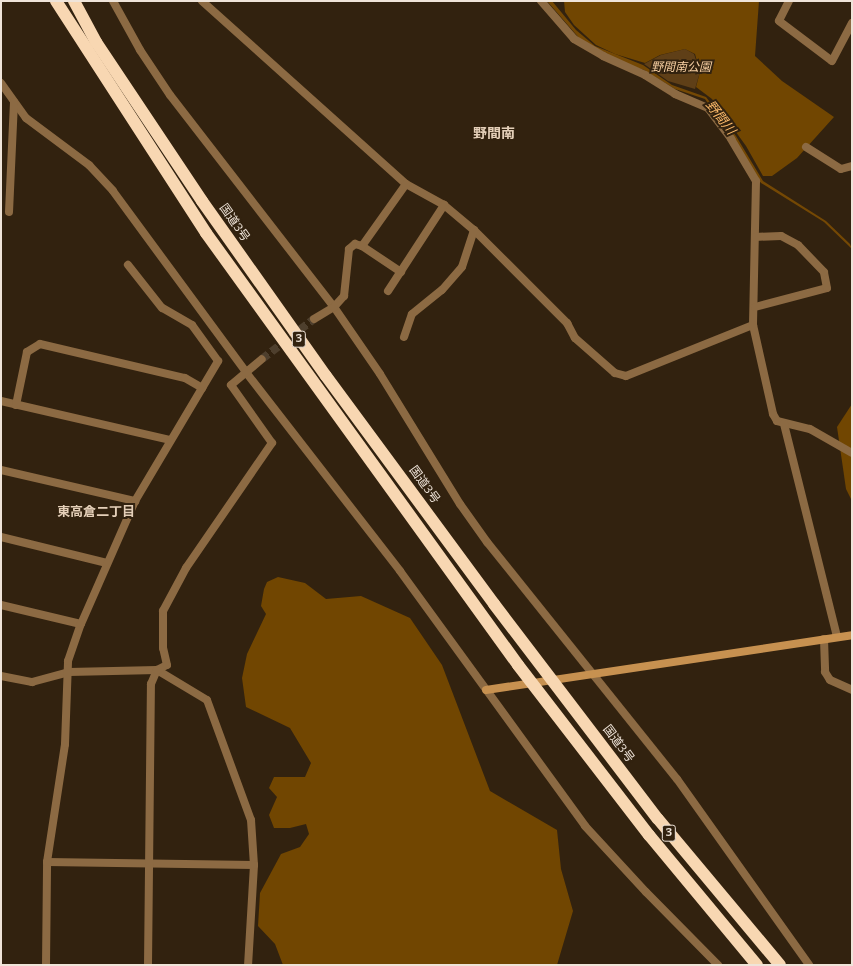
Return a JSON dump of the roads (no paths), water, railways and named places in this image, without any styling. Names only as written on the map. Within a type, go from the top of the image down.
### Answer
[{"type":"highway","name":"3","points":[[56,1],[206,233],[518,665],[548,701],[650,835],[757,965]]},
{"type":"highway","name":"国道3号","points":[[74,1],[96,42],[244,261],[564,696],[658,819],[780,965]]},
{"type":"street","points":[[113,1],[170,95],[334,307],[380,374],[482,536],[677,778],[809,965]]},
{"type":"street","points":[[202,1],[406,184],[444,205],[474,230],[567,323],[574,338],[620,375],[626,376],[753,325]]},
{"type":"street","points":[[541,1],[574,39],[603,56],[646,75],[675,94],[708,108],[731,139],[756,181],[755,307],[753,325],[773,414],[777,421],[784,424],[810,429],[851,450]]},
{"type":"street","points":[[789,1],[779,21],[832,61],[852,23]]},
{"type":"street","points":[[1,83],[26,118],[45,134],[89,165],[113,190],[245,371],[400,571],[585,826],[646,892],[718,965]]},
{"type":"street","points":[[9,212],[14,102]]},
{"type":"street","points":[[806,147],[841,170],[852,166]]},
{"type":"street","points":[[362,246],[406,184]]},
{"type":"street","points":[[388,291],[444,205]]},
{"type":"street","points":[[404,337],[412,314],[442,290],[462,267],[474,230]]},
{"type":"street","points":[[755,237],[781,236],[798,245],[824,272],[827,288],[755,307]]},
{"type":"street","points":[[314,319],[334,307],[344,296],[349,249],[354,244],[362,246],[401,272]]},
{"type":"street","points":[[46,965],[47,862],[65,744],[68,661],[81,624],[135,501],[218,361],[192,325],[162,308],[128,265]]},
{"type":"street","points":[[16,405],[27,352],[40,344],[185,378],[202,388]]},
{"type":"street","points":[[1,676],[32,682],[68,672],[157,670],[167,665],[163,648],[163,611],[186,568],[272,443],[231,385],[245,371],[262,359]]},
{"type":"street","points":[[1,401],[170,440]]},
{"type":"street","points":[[784,424],[838,637]]},
{"type":"street","points":[[1,470],[135,501]]},
{"type":"street","points":[[1,537],[107,563]]},
{"type":"street","points":[[1,605],[81,624]]},
{"type":"street","points":[[486,690],[595,675],[852,635]]},
{"type":"street","points":[[824,639],[825,672],[830,680],[852,690]]},
{"type":"street","points":[[148,965],[151,684],[157,670]]},
{"type":"street","points":[[157,670],[207,700],[251,820],[254,865],[248,965]]},
{"type":"street","points":[[47,862],[149,862],[254,865]]},
{"type":"water","name":"野間川","points":[[547,1],[552,1],[576,30],[595,46],[643,65],[672,85],[706,97],[736,136],[763,181],[826,221],[850,244],[852,249],[824,222],[761,183],[705,99],[675,89],[644,70],[624,63],[580,39]]},
{"type":"tunnel","points":[[262,359],[314,319]]},
{"type":"district","name":"野間南","points":[[494,134]]},
{"type":"district","name":"東高倉二丁目","points":[[96,512]]},
{"type":"park label","name":"野間南公園","points":[[681,68]]}]
